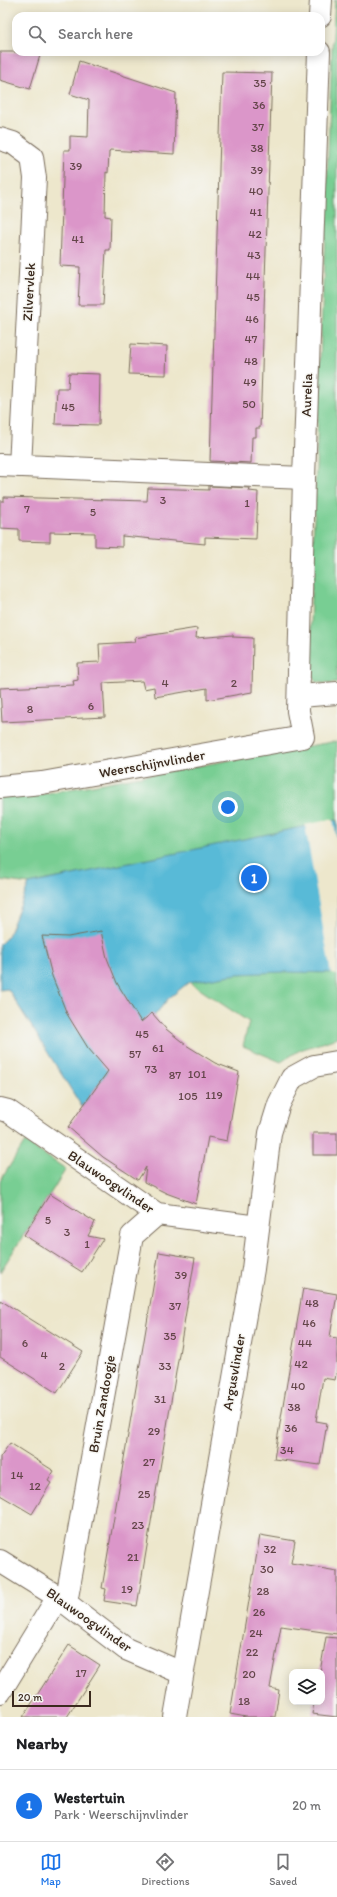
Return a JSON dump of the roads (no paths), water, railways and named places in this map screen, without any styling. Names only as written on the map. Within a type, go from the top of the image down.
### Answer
[{"type":"street","points":[[320,12],[321,0]]},
{"type":"street","name":"Aurelia","points":[[303,737],[298,711],[300,696],[304,478],[319,56]]},
{"type":"street","name":"Zilvervlek","points":[[0,139],[13,143],[32,157],[35,178],[10,465],[304,478]]},
{"type":"street","points":[[300,696],[337,693]]},
{"type":"street","name":"Weerschijnvlinder","points":[[0,788],[42,783],[303,737]]},
{"type":"street","name":"Argusvlinder","points":[[175,1717],[253,1269],[270,1133],[279,1104],[292,1078],[314,1066],[337,1062]]},
{"type":"street","name":"Blauwoogvlinder","points":[[0,1109],[8,1111],[157,1214],[258,1227]]},
{"type":"street","name":"Bruin Zandoogje","points":[[0,1692],[62,1600],[132,1236],[157,1214]]},
{"type":"street","name":"Blauwoogvlinder","points":[[0,1561],[62,1600],[126,1649],[182,1673]]},
{"type":"water","points":[[335,820],[337,822],[337,973],[284,972],[238,974],[189,982],[168,999],[108,1071],[82,1107],[8,989],[0,990],[0,944],[8,936],[29,884]]},
{"type":"place","name":"Westertuin","points":[[254,878]]}]
